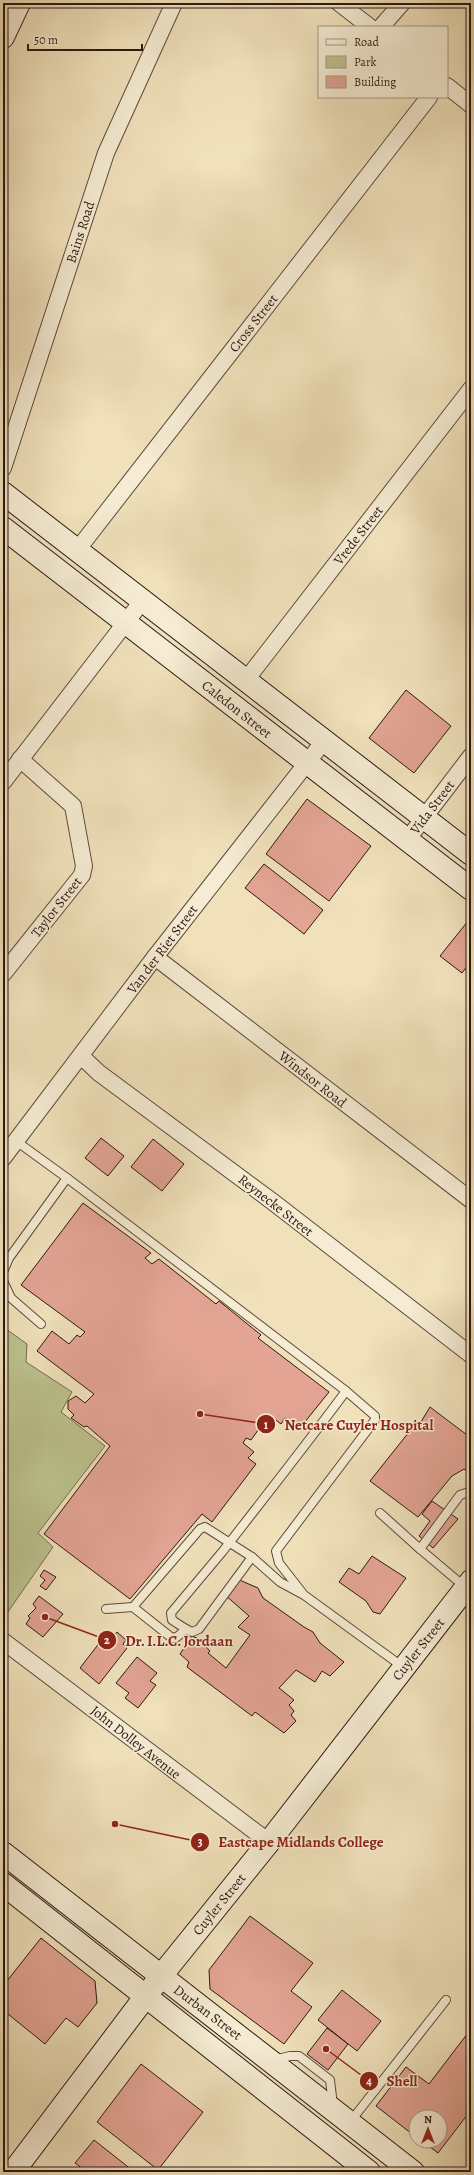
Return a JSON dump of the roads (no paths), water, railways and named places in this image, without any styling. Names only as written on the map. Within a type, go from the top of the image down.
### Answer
[{"type":"main road","points":[[3,37],[20,3]]},
{"type":"main road","name":"Caledon Street","points":[[3,493],[78,549],[423,819],[471,854]]},
{"type":"main road","name":"Caledon Street","points":[[3,528],[471,890]]},
{"type":"main road","name":"Cuyler Street","points":[[13,2172],[148,1997],[161,1976],[269,1842],[468,1584]]},
{"type":"main road","name":"Durban Street","points":[[3,1853],[413,2172]]},
{"type":"main road","name":"Durban Street","points":[[3,1884],[369,2172]]},
{"type":"street","name":"Bains Road","points":[[3,468],[106,153],[174,3]]},
{"type":"street","points":[[339,3],[369,26]]},
{"type":"street","points":[[382,26],[402,3]]},
{"type":"street","points":[[448,87],[471,105]]},
{"type":"street","name":"Cross Street","points":[[78,549],[428,98]]},
{"type":"street","name":"Vrede Street","points":[[246,680],[471,389]]},
{"type":"street","points":[[3,782],[143,600]]},
{"type":"street","name":"Van der Riet Street","points":[[3,1158],[155,957],[306,762],[324,741]]},
{"type":"street","name":"Vida Street","points":[[407,840],[471,756]]},
{"type":"street","name":"Taylor Street","points":[[3,974],[82,874],[84,866],[73,806],[20,759]]},
{"type":"street","name":"Windsor Road","points":[[155,957],[471,1200]]},
{"type":"street","name":"Reynecke Street","points":[[81,1056],[99,1073],[273,1202],[471,1355]]},
{"type":"street","name":"John Dolley Avenue","points":[[3,1641],[269,1842]]},
{"type":"lane","points":[[16,1141],[67,1178],[346,1391],[375,1416],[375,1420],[276,1551],[279,1562],[304,1595]]},
{"type":"lane","points":[[3,1272],[9,1258],[67,1178]]},
{"type":"lane","points":[[3,1281],[11,1298],[41,1324]]},
{"type":"lane","points":[[252,1557],[199,1629],[192,1632],[172,1620],[171,1613],[229,1543],[346,1391]]},
{"type":"lane","points":[[420,1549],[460,1495],[466,1493],[471,1494]]},
{"type":"lane","points":[[380,1513],[420,1549],[468,1584]]},
{"type":"lane","points":[[133,1607],[201,1528],[205,1527],[212,1530],[229,1543],[252,1557],[280,1582],[304,1595],[404,1667]]},
{"type":"lane","points":[[106,1609],[133,1607],[172,1638],[177,1637],[186,1629]]},
{"type":"lane","points":[[342,2116],[446,2000]]},
{"type":"place","name":"Netcare Cuyler Hospital","points":[[200,1414]]},
{"type":"place","name":"Dr. I.L.C. Jordaan","points":[[45,1617]]},
{"type":"place","name":"Eastcape Midlands College","points":[[115,1824]]},
{"type":"place","name":"Shell","points":[[326,2049]]}]
